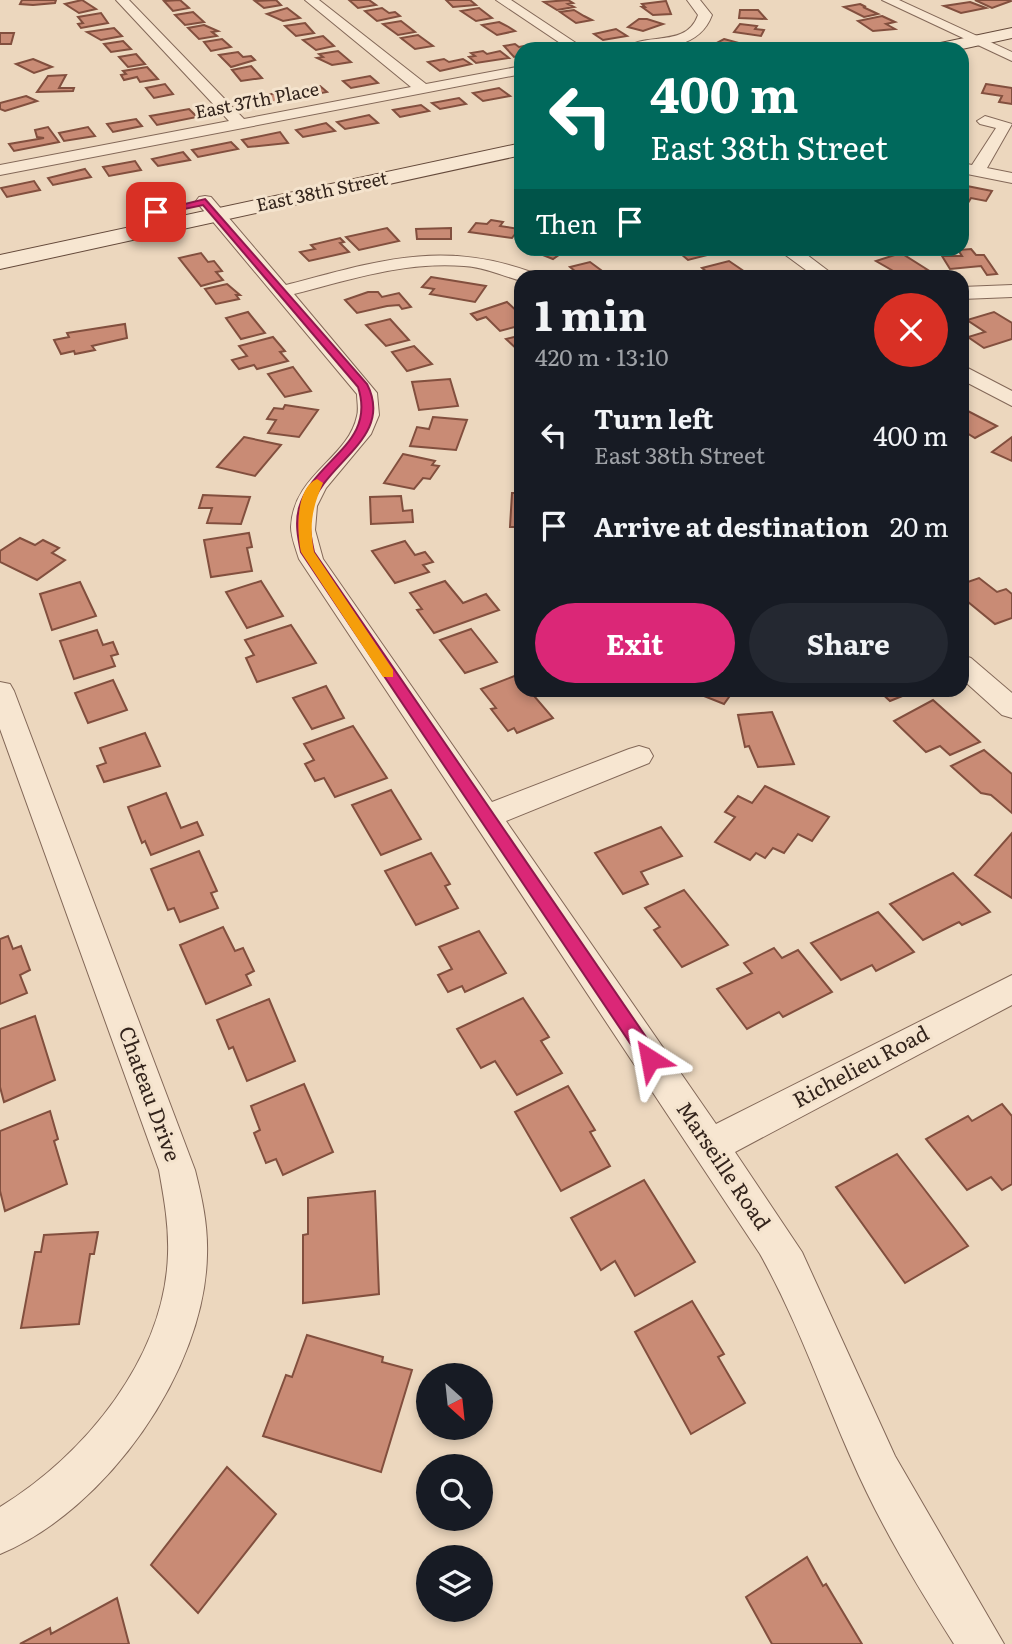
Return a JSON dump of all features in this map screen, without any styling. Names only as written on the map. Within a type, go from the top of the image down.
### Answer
[{"type":"main road","points":[[969,43],[1012,33]]},
{"type":"main road","points":[[969,55],[1007,51]]},
{"type":"main road","name":"East 38th Street","points":[[0,262],[211,208],[514,136]]},
{"type":"main road","name":"East 38th Street","points":[[0,245],[514,151]]},
{"type":"street","points":[[122,0],[240,124]]},
{"type":"street","points":[[311,0],[423,89]]},
{"type":"street","points":[[502,0],[567,42]]},
{"type":"street","points":[[669,42],[700,28],[705,15],[692,0]]},
{"type":"street","points":[[891,1],[910,0]]},
{"type":"street","points":[[891,1],[977,41],[1007,51]]},
{"type":"street","name":"East 37th Place","points":[[0,170],[514,72]]},
{"type":"street","points":[[985,121],[1005,125],[970,170],[1012,178]]},
{"type":"street","name":"Marseille Road","points":[[211,208],[360,382],[369,404],[367,422],[357,440],[322,475],[310,495],[303,523],[307,552],[774,1241],[808,1301],[867,1444],[896,1504],[981,1644]]},
{"type":"street","points":[[797,256],[817,270]]},
{"type":"street","points":[[284,291],[426,259],[479,262],[514,273]]},
{"type":"street","points":[[969,293],[1012,291]]},
{"type":"street","points":[[969,375],[1012,400]]},
{"type":"street","points":[[969,670],[1012,708]]},
{"type":"street","name":"Chateau Drive","points":[[0,691],[177,1170],[188,1218],[189,1254],[185,1292],[166,1350],[146,1391],[120,1429],[72,1482],[33,1513],[0,1532]]},
{"type":"street","points":[[486,817],[639,755]]},
{"type":"street","name":"Richelieu Road","points":[[710,1146],[1012,989]]},
{"type":"building","points":[[22,0],[56,0],[55,3],[33,5],[20,4]]},
{"type":"building","points":[[82,0],[96,9],[79,13],[65,4]]},
{"type":"building","points":[[180,0],[189,8],[173,11],[164,1]]},
{"type":"building","points":[[276,0],[281,5],[264,8],[255,1]]},
{"type":"building","points":[[349,0],[369,0],[376,5],[358,8]]},
{"type":"building","points":[[446,0],[470,0],[476,5],[453,7]]},
{"type":"building","points":[[568,0],[573,3],[568,4],[574,7],[557,10],[544,2]]},
{"type":"building","points":[[975,0],[1009,0],[1011,1],[992,8]]},
{"type":"building","points":[[666,1],[671,14],[653,15],[642,7],[645,7],[642,4]]},
{"type":"building","points":[[970,2],[986,8],[961,13],[944,6]]},
{"type":"building","points":[[860,4],[878,14],[864,17],[844,7]]},
{"type":"building","points":[[287,8],[300,18],[283,21],[267,14]]},
{"type":"building","points":[[382,8],[400,16],[377,21],[365,11]]},
{"type":"building","points":[[479,8],[492,18],[476,21],[461,11]]},
{"type":"building","points":[[574,10],[592,20],[576,23],[560,12]]},
{"type":"building","points":[[740,10],[758,10],[766,19],[739,18]]},
{"type":"building","points":[[193,12],[204,22],[185,25],[175,15]]},
{"type":"building","points":[[101,13],[108,23],[81,28],[78,24],[83,23],[78,17]]},
{"type":"building","points":[[882,16],[895,22],[886,24],[895,29],[873,31],[858,21]]},
{"type":"building","points":[[639,19],[663,24],[643,31],[628,27]]},
{"type":"building","points":[[401,21],[415,32],[398,35],[383,24]]},
{"type":"building","points":[[499,22],[515,31],[497,35],[482,25]]},
{"type":"building","points":[[305,23],[314,33],[296,36],[285,26]]},
{"type":"building","points":[[740,24],[757,26],[755,29],[764,30],[761,36],[734,32]]},
{"type":"building","points":[[204,25],[218,31],[212,32],[217,36],[199,39],[188,28]]},
{"type":"building","points":[[114,28],[122,36],[101,40],[87,32]]},
{"type":"building","points":[[616,29],[627,36],[603,40],[594,34]]},
{"type":"building","points":[[0,33],[14,33],[11,44],[0,44]]},
{"type":"building","points":[[418,35],[433,46],[415,49],[401,38]]},
{"type":"building","points":[[323,36],[334,46],[316,50],[303,40]]},
{"type":"building","points":[[222,39],[231,47],[211,51],[204,42]]},
{"type":"building","points":[[123,41],[131,49],[111,52],[104,44]]},
{"type":"building","points":[[514,44],[514,57],[504,46]]},
{"type":"building","points":[[338,51],[351,62],[332,65],[317,58],[323,57],[319,54]]},
{"type":"building","points":[[483,51],[487,54],[500,51],[509,58],[476,63],[469,57],[475,56],[471,53]]},
{"type":"building","points":[[238,52],[243,57],[251,56],[255,60],[231,67],[219,55]]},
{"type":"building","points":[[136,54],[145,64],[128,67],[119,57]]},
{"type":"building","points":[[33,59],[52,67],[34,73],[16,64]]},
{"type":"building","points":[[444,59],[449,62],[463,59],[471,64],[440,71],[428,62]]},
{"type":"building","points":[[251,66],[262,78],[241,81],[232,70]]},
{"type":"building","points":[[147,67],[158,79],[140,82],[137,77],[124,80],[121,75],[126,74],[123,71]]},
{"type":"building","points":[[66,75],[59,88],[74,88],[73,91],[37,92],[48,76]]},
{"type":"building","points":[[370,76],[378,83],[351,88],[343,81]]},
{"type":"building","points":[[165,84],[173,94],[154,98],[146,88]]},
{"type":"building","points":[[986,84],[1012,88],[1012,104],[999,102],[1002,96],[982,93]]},
{"type":"building","points":[[320,86],[327,92],[306,96],[299,90]]},
{"type":"building","points":[[499,88],[510,96],[483,101],[473,93]]},
{"type":"building","points":[[285,90],[294,98],[265,104],[258,98]]},
{"type":"building","points":[[26,96],[37,101],[5,111],[0,109],[0,103]]},
{"type":"building","points":[[459,98],[466,104],[440,109],[432,103]]},
{"type":"building","points":[[421,105],[429,111],[400,117],[393,110]]},
{"type":"building","points":[[189,109],[197,117],[157,125],[150,116]]},
{"type":"building","points":[[369,115],[378,123],[345,129],[337,122]]},
{"type":"building","points":[[136,119],[142,126],[113,132],[107,124]]},
{"type":"building","points":[[326,123],[335,131],[303,137],[296,130]]},
{"type":"building","points":[[48,127],[59,142],[14,151],[9,144],[44,138],[37,137],[35,130]]},
{"type":"building","points":[[88,127],[95,136],[64,141],[59,133]]},
{"type":"building","points":[[280,132],[288,143],[248,147],[242,140]]},
{"type":"building","points":[[231,142],[238,149],[198,157],[192,150]]},
{"type":"building","points":[[183,152],[190,160],[158,166],[152,159]]},
{"type":"building","points":[[135,161],[141,170],[109,176],[103,167]]},
{"type":"building","points":[[85,169],[91,177],[53,185],[48,178]]},
{"type":"building","points":[[34,181],[40,190],[7,197],[1,188]]},
{"type":"building","points":[[969,186],[992,191],[986,201],[971,198],[969,201]]},
{"type":"building","points":[[491,220],[503,222],[500,226],[514,228],[514,235],[512,238],[469,232],[476,223],[487,224]]},
{"type":"building","points":[[387,228],[399,241],[359,250],[346,237]]},
{"type":"building","points":[[451,228],[451,239],[417,239],[416,229]]},
{"type":"building","points":[[340,238],[344,242],[340,243],[349,252],[309,261],[300,252],[315,249],[311,245]]},
{"type":"building","points":[[969,249],[976,255],[984,255],[997,274],[987,275],[981,266],[950,269],[942,256],[969,256]]},
{"type":"building","points":[[201,253],[208,262],[214,261],[222,271],[216,272],[223,280],[201,286],[179,258]]},
{"type":"building","points":[[683,256],[704,256],[688,260]]},
{"type":"building","points":[[892,256],[906,256],[928,270],[892,270],[876,261]]},
{"type":"building","points":[[729,261],[742,270],[702,268]]},
{"type":"building","points":[[590,262],[601,270],[574,270],[570,267]]},
{"type":"building","points":[[431,277],[486,286],[475,302],[430,294],[434,289],[422,287]]},
{"type":"building","points":[[227,284],[240,295],[236,295],[239,299],[216,304],[205,289]]},
{"type":"building","points":[[368,292],[378,292],[382,297],[399,293],[411,307],[402,309],[399,305],[387,306],[357,313],[345,300]]},
{"type":"building","points":[[507,302],[514,308],[514,327],[500,331],[486,317],[477,320],[471,314]]},
{"type":"building","points":[[248,312],[265,333],[241,339],[226,318]]},
{"type":"building","points":[[994,312],[1012,323],[1012,339],[984,348],[969,338],[985,332],[969,319]]},
{"type":"building","points":[[390,319],[409,340],[386,346],[366,325]]},
{"type":"building","points":[[125,324],[127,338],[92,346],[95,350],[61,354],[54,340],[69,337],[67,333]]},
{"type":"building","points":[[273,337],[285,351],[280,352],[288,361],[257,369],[254,365],[239,369],[232,360],[247,356],[239,346]]},
{"type":"building","points":[[514,337],[514,346],[506,339]]},
{"type":"building","points":[[414,346],[432,364],[407,371],[392,352]]},
{"type":"building","points":[[293,367],[311,391],[285,397],[268,374]]},
{"type":"building","points":[[450,379],[458,406],[419,410],[412,382]]},
{"type":"building","points":[[285,405],[318,410],[299,437],[268,433],[276,420],[267,419],[274,408],[283,409]]},
{"type":"building","points":[[969,412],[997,426],[975,438],[969,434]]},
{"type":"building","points":[[433,417],[467,420],[456,450],[410,446],[417,427],[429,429]]},
{"type":"building","points":[[244,437],[281,445],[255,476],[217,467]]},
{"type":"building","points":[[1012,437],[1012,461],[992,452]]},
{"type":"building","points":[[403,454],[435,461],[432,465],[439,466],[430,479],[423,478],[414,489],[384,483]]},
{"type":"building","points":[[512,493],[514,493],[514,527],[510,527]]},
{"type":"building","points":[[203,495],[250,497],[241,524],[207,523],[212,508],[199,508]]},
{"type":"building","points":[[401,496],[403,511],[412,510],[413,522],[371,524],[370,497]]},
{"type":"building","points":[[249,533],[252,547],[247,548],[252,571],[211,577],[204,540]]},
{"type":"building","points":[[20,538],[35,545],[43,540],[59,548],[52,553],[65,560],[37,580],[0,562],[0,551]]},
{"type":"building","points":[[405,541],[415,555],[425,552],[433,562],[423,565],[429,572],[395,583],[372,551]]},
{"type":"building","points":[[979,578],[997,592],[1006,589],[1012,594],[1012,618],[995,624],[969,603],[969,582]]},
{"type":"building","points":[[261,581],[283,616],[247,628],[226,592]]},
{"type":"building","points":[[445,581],[463,603],[486,594],[499,610],[434,633],[417,610],[422,609],[410,593]]},
{"type":"building","points":[[80,582],[96,616],[52,630],[40,594]]},
{"type":"building","points":[[291,625],[316,663],[257,682],[246,658],[254,655],[245,640]]},
{"type":"building","points":[[471,629],[497,662],[465,673],[440,640]]},
{"type":"building","points":[[97,630],[103,645],[113,642],[118,654],[111,656],[115,666],[74,679],[60,641]]},
{"type":"building","points":[[514,676],[514,697],[535,697],[553,718],[517,733],[514,728],[508,731],[491,709],[496,708],[481,689]]},
{"type":"building","points":[[113,680],[127,710],[88,723],[75,693]]},
{"type":"building","points":[[326,686],[344,718],[312,729],[293,698]]},
{"type":"building","points":[[706,697],[729,697],[724,704]]},
{"type":"building","points":[[933,700],[980,742],[950,755],[940,746],[926,752],[894,721]]},
{"type":"building","points":[[772,712],[794,764],[758,767],[749,746],[745,747],[738,715]]},
{"type":"building","points":[[353,726],[387,778],[335,797],[324,778],[315,781],[305,764],[314,760],[304,744]]},
{"type":"building","points":[[145,733],[160,766],[104,782],[97,766],[106,763],[100,748]]},
{"type":"building","points":[[984,750],[1012,774],[1012,813],[991,795],[981,793],[951,766]]},
{"type":"building","points":[[765,786],[829,817],[812,841],[798,834],[784,853],[773,848],[765,858],[756,853],[750,860],[715,842],[735,817],[725,812],[738,796],[752,803]]},
{"type":"building","points":[[391,790],[421,839],[381,855],[352,805]]},
{"type":"building","points":[[166,793],[181,828],[197,822],[203,835],[151,855],[145,841],[142,843],[128,807]]},
{"type":"building","points":[[661,827],[682,856],[641,872],[648,884],[623,894],[595,853]]},
{"type":"building","points":[[1012,833],[1012,898],[975,875]]},
{"type":"building","points":[[199,851],[217,891],[211,893],[218,908],[180,922],[174,908],[168,910],[151,869]]},
{"type":"building","points":[[431,853],[450,884],[445,886],[458,908],[416,925],[385,871]]},
{"type":"building","points":[[953,873],[990,912],[962,925],[959,922],[923,940],[890,904]]},
{"type":"building","points":[[684,890],[728,945],[682,967],[654,930],[660,927],[645,908]]},
{"type":"building","points":[[878,912],[914,952],[876,971],[872,965],[841,980],[811,943]]},
{"type":"building","points":[[223,927],[235,951],[243,948],[254,971],[246,975],[251,985],[206,1004],[180,945]]},
{"type":"building","points":[[479,931],[506,973],[465,992],[462,986],[448,992],[438,975],[452,969],[439,947]]},
{"type":"building","points":[[8,936],[13,949],[21,946],[30,970],[20,975],[27,993],[0,1004],[0,939]]},
{"type":"building","points":[[774,948],[782,958],[798,950],[832,992],[783,1017],[779,1012],[747,1029],[717,989],[752,973],[744,963]]},
{"type":"building","points":[[523,998],[549,1037],[541,1041],[562,1073],[517,1095],[495,1061],[481,1068],[457,1029]]},
{"type":"building","points":[[269,999],[295,1061],[247,1081],[233,1047],[229,1049],[217,1020]]},
{"type":"building","points":[[35,1016],[55,1080],[4,1102],[0,1087],[0,1029]]},
{"type":"building","points":[[304,1084],[333,1152],[283,1175],[276,1159],[266,1163],[254,1133],[260,1130],[251,1106]]},
{"type":"building","points":[[568,1086],[595,1130],[590,1132],[610,1166],[561,1191],[515,1112]]},
{"type":"building","points":[[1002,1104],[1012,1116],[1012,1184],[1002,1190],[991,1177],[967,1190],[926,1139],[968,1116],[972,1121]]},
{"type":"building","points":[[50,1111],[58,1139],[54,1141],[67,1184],[5,1211],[0,1191],[0,1131]]},
{"type":"building","points":[[897,1154],[968,1246],[905,1283],[836,1187]]},
{"type":"building","points":[[644,1180],[695,1262],[635,1296],[615,1261],[601,1270],[571,1218]]},
{"type":"building","points":[[375,1191],[379,1294],[303,1303],[303,1235],[308,1234],[308,1198]]},
{"type":"building","points":[[98,1232],[94,1254],[90,1254],[79,1324],[21,1328],[35,1252],[41,1252],[44,1235]]},
{"type":"building","points":[[692,1301],[724,1354],[718,1357],[745,1403],[691,1434],[635,1332]]},
{"type":"building","points":[[307,1335],[383,1357],[382,1362],[412,1370],[381,1472],[263,1436],[286,1375],[292,1377]]},
{"type":"building","points":[[227,1467],[276,1514],[198,1613],[151,1565]]},
{"type":"building","points":[[807,1557],[862,1644],[772,1644],[746,1597]]},
{"type":"building","points":[[117,1598],[129,1644],[20,1644],[50,1628],[51,1634]]},
{"type":"slow traffic","points":[[317,483],[305,509],[303,531],[307,552],[388,674]]},
{"type":"route","points":[[156,212],[205,201],[284,291],[367,393],[369,415],[365,428],[357,440],[317,481],[310,495],[303,523],[307,552],[650,1059]]}]
